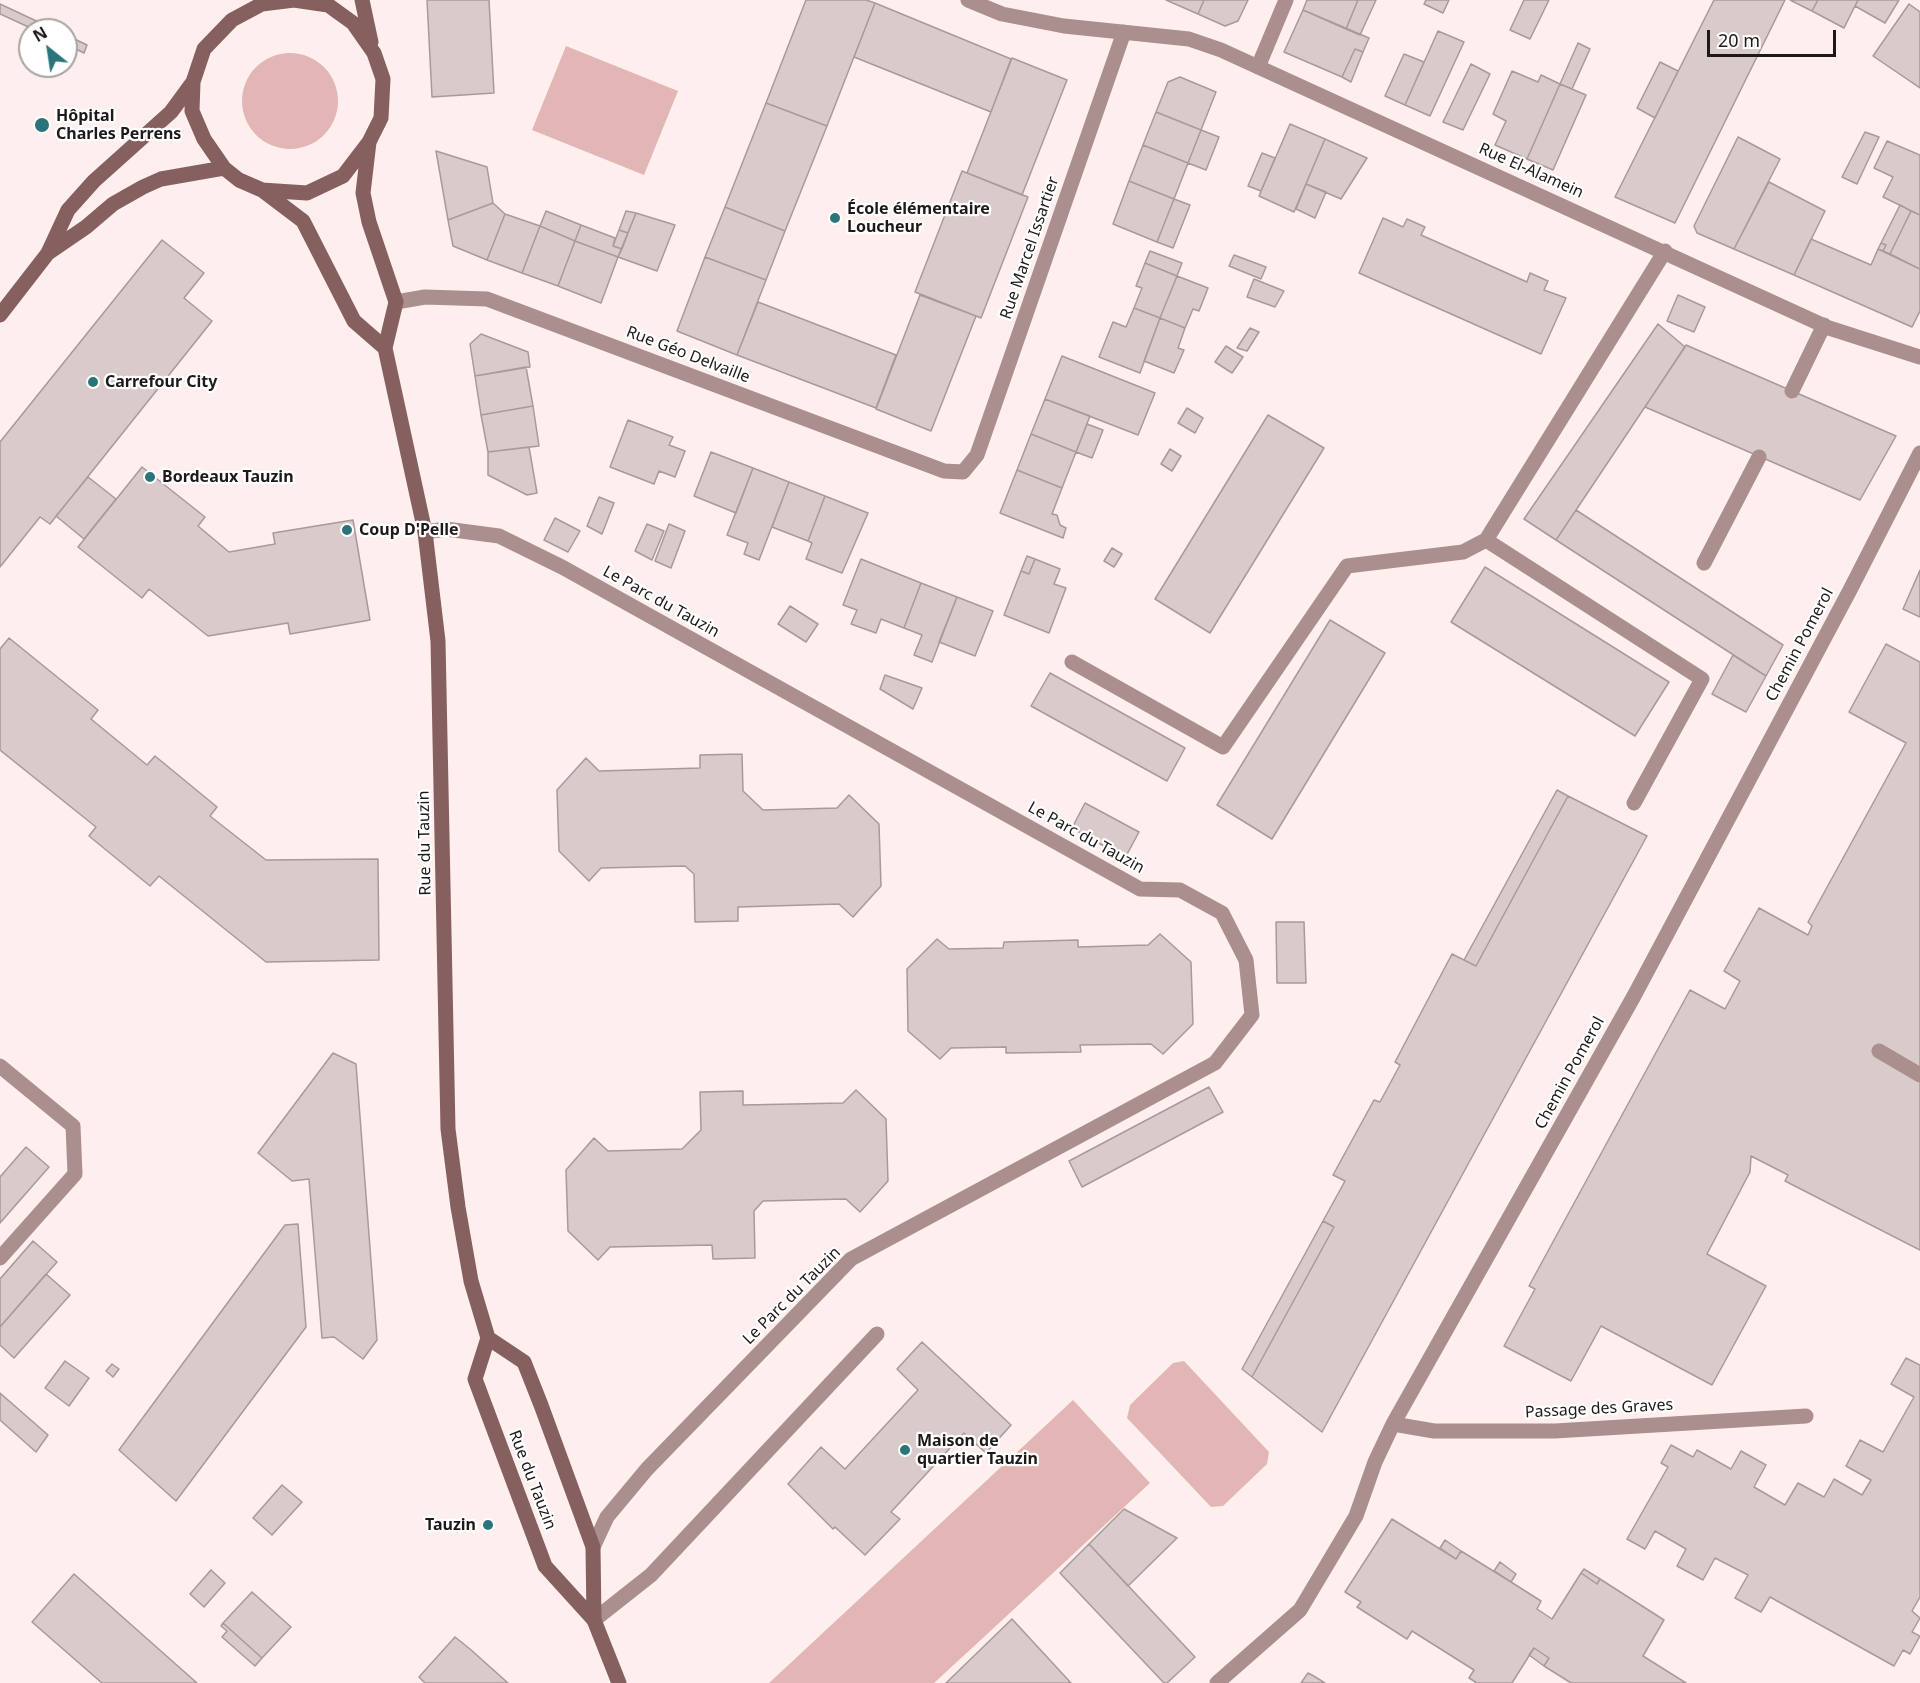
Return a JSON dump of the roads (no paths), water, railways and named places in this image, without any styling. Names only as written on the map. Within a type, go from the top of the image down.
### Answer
[{"type":"street","points":[[374,53],[353,23],[328,5],[294,0],[264,2],[232,20],[204,49],[193,82],[192,111],[204,139],[224,168],[239,180],[262,190],[303,221],[354,321],[385,348]]},
{"type":"street","points":[[262,190],[307,193],[343,176],[369,142],[381,118],[383,79],[374,53],[362,0]]},
{"type":"street","name":"Rue El-Alamein","points":[[968,0],[1002,14],[1064,26],[1189,39],[1258,67],[1824,325],[1920,357]]},
{"type":"street","points":[[1258,67],[1286,0]]},
{"type":"street","name":"Rue Marcel Issartier","points":[[963,472],[977,455],[1124,32]]},
{"type":"street","points":[[0,315],[48,253],[68,210],[94,181],[171,112],[193,82]]},
{"type":"street","points":[[369,142],[363,193],[369,222],[396,302]]},
{"type":"street","points":[[48,253],[86,227],[113,204],[143,187],[170,177],[224,168]]},
{"type":"street","points":[[1072,662],[1223,747],[1347,566],[1463,552],[1486,540],[1665,251]]},
{"type":"street","name":"Rue Géo Delvaille","points":[[396,302],[425,297],[487,299],[944,471],[963,472]]},
{"type":"street","name":"Rue du Tauzin","points":[[396,302],[385,348],[425,532],[438,641],[448,1129],[471,1281],[488,1338],[475,1379],[545,1566],[594,1620],[619,1683]]},
{"type":"street","points":[[1792,391],[1824,325]]},
{"type":"street","name":"Chemin Pomerol","points":[[1218,1683],[1300,1610],[1356,1516],[1375,1462],[1393,1424],[1634,996],[1850,590],[1920,453]]},
{"type":"street","points":[[1704,563],[1759,457]]},
{"type":"street","name":"Le Parc du Tauzin","points":[[425,532],[446,530],[499,536],[562,567],[1140,889],[1180,890],[1222,913],[1246,960],[1252,1015],[1215,1063],[851,1259],[647,1469],[607,1517],[594,1547]]},
{"type":"street","points":[[1486,540],[1702,679],[1634,803]]},
{"type":"street","points":[[1880,1052],[1920,1075]]},
{"type":"street","points":[[0,1066],[73,1126],[75,1174],[0,1258]]},
{"type":"street","points":[[594,1620],[651,1575],[877,1334]]},
{"type":"street","name":"Rue du Tauzin","points":[[488,1338],[524,1362],[594,1547],[594,1620]]},
{"type":"street","name":"Passage des Graves","points":[[1393,1424],[1434,1431],[1555,1431],[1806,1416]]},
{"type":"place","name":"Hôpital Charles Perrens","points":[[42,125]]},
{"type":"place","name":"École élémentaire Loucheur","points":[[835,218]]},
{"type":"place","name":"Carrefour City","points":[[93,382]]},
{"type":"place","name":"Bordeaux Tauzin","points":[[150,477]]},
{"type":"place","name":"Coup D'Pelle","points":[[347,530]]},
{"type":"place","name":"Maison de quartier Tauzin","points":[[905,1450]]},
{"type":"place","name":"Tauzin","points":[[488,1525]]}]
